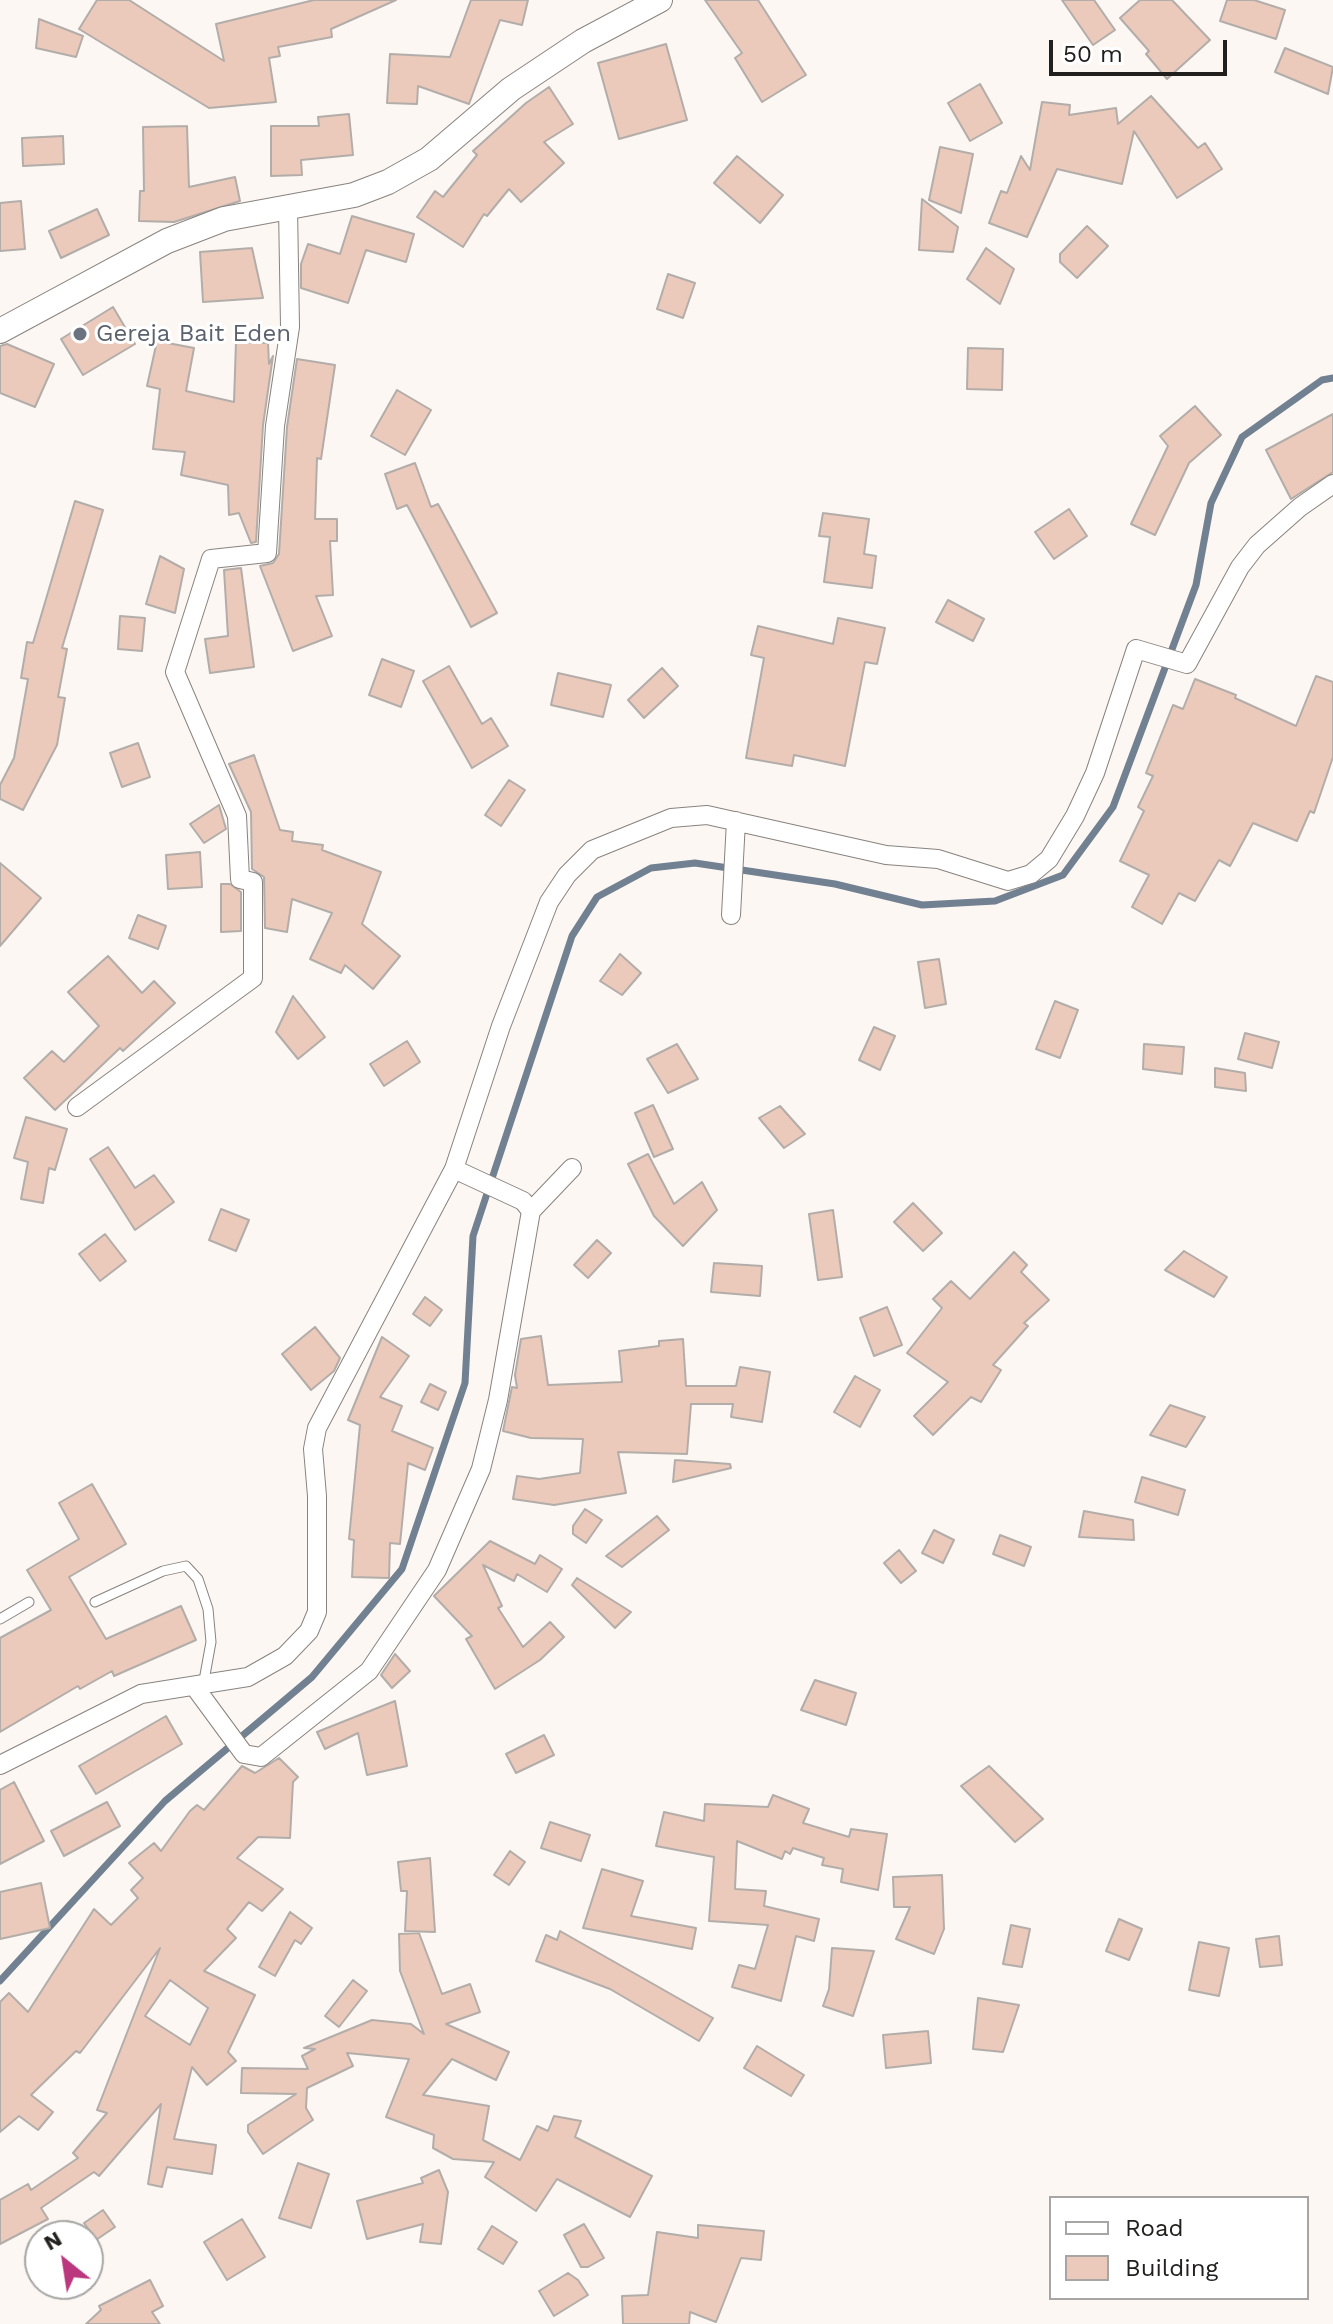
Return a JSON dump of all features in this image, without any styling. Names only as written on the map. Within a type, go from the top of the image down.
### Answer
[{"type":"street","points":[[0,331],[167,241],[224,219],[354,195],[402,174],[429,159],[511,89],[583,41],[660,0]]},
{"type":"street","points":[[77,1107],[253,978],[253,882],[240,879],[237,816],[175,672],[211,559],[267,553],[275,426],[290,327],[288,207]]},
{"type":"street","points":[[0,1765],[141,1694],[248,1677],[285,1656],[309,1631],[317,1612],[317,1496],[313,1449],[317,1428],[454,1169],[510,1001],[549,902],[567,875],[592,850],[671,818],[707,815],[886,855],[938,859],[1008,881],[1020,879],[1049,859],[1075,816],[1095,773],[1139,648],[1184,666],[1240,567],[1257,545],[1282,521],[1333,484]]},
{"type":"street","points":[[731,915],[736,821]]},
{"type":"street","points":[[198,1686],[244,1754],[250,1758],[271,1751],[369,1671],[437,1570],[481,1469],[498,1400],[525,1206],[572,1168]]},
{"type":"street","points":[[454,1169],[525,1206]]},
{"type":"lane","points":[[95,1602],[163,1571],[186,1566],[198,1579],[208,1609],[211,1642],[198,1686]]},
{"type":"lane","points":[[0,1619],[29,1602]]},
{"type":"building","points":[[97,0],[129,0],[224,61],[216,24],[314,0],[396,0],[331,29],[332,37],[278,47],[280,56],[269,58],[276,102],[209,108],[79,29]]},
{"type":"building","points":[[471,0],[528,0],[522,25],[500,20],[469,104],[418,86],[417,104],[387,103],[390,54],[450,57]]},
{"type":"building","points":[[705,0],[758,0],[806,75],[762,102],[735,58],[742,53]]},
{"type":"building","points":[[1062,0],[1094,0],[1115,30],[1093,45]]},
{"type":"building","points":[[1140,0],[1172,0],[1210,40],[1167,79],[1146,54],[1149,51],[1120,18]]},
{"type":"building","points":[[1227,0],[1254,0],[1285,10],[1276,39],[1220,21]]},
{"type":"building","points":[[39,19],[83,36],[76,57],[36,48]]},
{"type":"building","points":[[666,44],[687,120],[619,139],[598,63]]},
{"type":"building","points":[[1285,48],[1333,67],[1328,94],[1275,72]]},
{"type":"building","points":[[980,84],[1002,123],[970,141],[948,103]]},
{"type":"building","points":[[549,87],[573,124],[544,142],[564,163],[521,202],[509,189],[487,216],[484,214],[463,247],[417,217],[435,191],[443,197],[477,155],[473,151],[526,103]]},
{"type":"building","points":[[1151,96],[1198,148],[1205,143],[1222,169],[1177,198],[1134,131],[1122,184],[1057,169],[1027,237],[989,223],[1001,191],[1007,193],[1021,156],[1030,170],[1042,102],[1070,105],[1069,115],[1116,108],[1118,124]]},
{"type":"building","points":[[349,114],[353,155],[301,160],[302,175],[271,176],[271,126],[319,126],[318,117]]},
{"type":"building","points":[[187,126],[189,187],[235,177],[240,201],[174,222],[139,221],[140,191],[144,191],[143,127]]},
{"type":"building","points":[[63,136],[64,164],[23,166],[22,138]]},
{"type":"building","points":[[940,147],[973,154],[961,213],[929,200]]},
{"type":"building","points":[[737,156],[783,195],[760,223],[714,183]]},
{"type":"building","points":[[922,199],[958,227],[953,252],[919,250]]},
{"type":"building","points":[[21,201],[25,249],[0,251],[0,203]]},
{"type":"building","points":[[97,209],[109,235],[61,258],[49,231]]},
{"type":"building","points":[[352,216],[414,234],[406,262],[366,250],[348,303],[301,288],[301,264],[308,244],[340,254]]},
{"type":"building","points":[[1087,226],[1108,246],[1077,278],[1060,262],[1060,254]]},
{"type":"building","points":[[252,248],[263,298],[203,302],[200,252]]},
{"type":"building","points":[[986,248],[1014,269],[1000,304],[967,279]]},
{"type":"building","points":[[668,274],[695,283],[683,318],[657,309]]},
{"type":"building","points":[[113,307],[135,344],[83,375],[61,339]]},
{"type":"building","points":[[157,341],[194,348],[186,391],[234,402],[236,342],[268,343],[269,364],[273,356],[263,425],[256,542],[251,543],[239,513],[229,515],[228,485],[181,475],[185,452],[153,449],[160,389],[147,386]]},
{"type":"building","points":[[7,344],[54,364],[35,407],[0,393],[0,346]]},
{"type":"building","points":[[968,348],[1003,349],[1002,390],[967,389]]},
{"type":"building","points":[[297,359],[335,365],[321,459],[317,458],[315,519],[337,519],[337,541],[330,541],[333,595],[316,596],[332,636],[293,651],[260,566],[273,563],[279,554],[287,427]]},
{"type":"building","points":[[397,390],[431,410],[405,455],[371,436]]},
{"type":"building","points":[[1195,406],[1221,435],[1189,463],[1155,535],[1131,524],[1168,446],[1160,436]]},
{"type":"building","points":[[1333,414],[1333,472],[1291,499],[1266,450]]},
{"type":"building","points":[[415,463],[431,507],[438,504],[497,613],[471,627],[407,505],[397,509],[385,474]]},
{"type":"building","points":[[75,501],[103,510],[62,648],[67,649],[58,697],[65,698],[57,745],[23,810],[0,799],[0,785],[14,758],[28,679],[21,678],[27,642],[33,643]]},
{"type":"building","points":[[1069,509],[1087,536],[1054,559],[1035,532]]},
{"type":"building","points":[[823,513],[869,519],[864,554],[876,556],[872,588],[824,582],[830,537],[819,536]]},
{"type":"building","points":[[160,556],[184,569],[175,613],[146,604]]},
{"type":"building","points":[[241,568],[254,667],[210,673],[205,639],[228,636],[224,570]]},
{"type":"building","points":[[948,600],[984,619],[973,641],[936,622]]},
{"type":"building","points":[[120,616],[145,618],[142,651],[118,649]]},
{"type":"building","points":[[838,618],[885,628],[877,664],[865,662],[845,766],[794,755],[792,766],[746,758],[764,658],[751,655],[758,626],[833,644]]},
{"type":"building","points":[[382,659],[414,671],[401,707],[369,695]]},
{"type":"building","points":[[449,666],[482,724],[491,718],[508,746],[472,768],[423,681]]},
{"type":"building","points":[[662,668],[678,686],[644,718],[628,700]]},
{"type":"building","points":[[558,673],[611,685],[603,717],[551,705]]},
{"type":"building","points":[[1316,676],[1333,682],[1333,757],[1314,813],[1310,811],[1297,841],[1253,823],[1230,866],[1219,860],[1195,901],[1179,893],[1162,924],[1132,907],[1149,875],[1120,861],[1144,811],[1138,807],[1153,776],[1146,773],[1173,705],[1183,709],[1195,679],[1236,695],[1235,698],[1296,726]]},
{"type":"building","points":[[138,743],[150,777],[122,787],[110,753]]},
{"type":"building","points":[[254,755],[280,830],[293,832],[292,841],[323,845],[322,850],[381,872],[362,924],[400,956],[373,989],[345,965],[341,973],[310,959],[332,913],[292,899],[287,932],[265,928],[264,877],[252,869],[251,812],[229,764]]},
{"type":"building","points":[[509,780],[525,790],[501,826],[485,815]]},
{"type":"building","points":[[219,805],[226,829],[204,843],[190,824]]},
{"type":"building","points":[[200,852],[202,887],[168,889],[166,855]]},
{"type":"building","points":[[0,863],[41,898],[0,946]]},
{"type":"building","points":[[221,884],[230,884],[241,892],[241,931],[221,932]]},
{"type":"building","points":[[138,915],[166,926],[158,949],[129,938]]},
{"type":"building","points":[[620,954],[641,973],[622,995],[600,981]]},
{"type":"building","points":[[108,956],[142,993],[154,981],[175,1003],[123,1051],[120,1048],[55,1110],[24,1078],[52,1051],[64,1062],[99,1026],[68,992]]},
{"type":"building","points":[[939,959],[946,1004],[925,1008],[918,962]]},
{"type":"building","points":[[293,996],[325,1037],[298,1059],[276,1032]]},
{"type":"building","points":[[1055,1001],[1078,1010],[1060,1058],[1036,1049]]},
{"type":"building","points":[[874,1027],[895,1036],[880,1070],[859,1060]]},
{"type":"building","points":[[1245,1033],[1279,1042],[1272,1068],[1238,1059]]},
{"type":"building","points":[[407,1041],[420,1062],[384,1086],[370,1064]]},
{"type":"building","points":[[677,1044],[698,1079],[668,1093],[647,1059]]},
{"type":"building","points":[[1144,1044],[1184,1047],[1182,1074],[1143,1069]]},
{"type":"building","points":[[1215,1068],[1245,1073],[1246,1091],[1215,1087]]},
{"type":"building","points":[[653,1105],[673,1149],[654,1157],[635,1113]]},
{"type":"building","points":[[780,1106],[805,1134],[784,1148],[759,1118]]},
{"type":"building","points":[[26,1117],[67,1129],[55,1170],[49,1168],[43,1203],[21,1199],[28,1162],[14,1158]]},
{"type":"building","points":[[108,1147],[135,1188],[154,1175],[174,1202],[135,1230],[90,1159]]},
{"type":"building","points":[[648,1154],[674,1204],[702,1182],[717,1210],[683,1246],[654,1216],[628,1164]]},
{"type":"building","points":[[913,1203],[942,1233],[923,1251],[894,1222]]},
{"type":"building","points":[[221,1209],[249,1220],[236,1251],[209,1240]]},
{"type":"building","points":[[833,1210],[842,1277],[818,1280],[809,1214]]},
{"type":"building","points":[[105,1234],[126,1261],[100,1281],[79,1254]]},
{"type":"building","points":[[597,1240],[611,1253],[588,1278],[574,1265]]},
{"type":"building","points":[[1184,1251],[1227,1277],[1214,1297],[1165,1270]]},
{"type":"building","points":[[1014,1252],[1027,1265],[1021,1272],[1049,1300],[1024,1323],[1028,1326],[993,1365],[1001,1370],[981,1402],[971,1397],[933,1435],[914,1416],[948,1382],[907,1353],[942,1308],[933,1299],[951,1281],[970,1299]]},
{"type":"building","points":[[714,1263],[762,1266],[760,1296],[711,1292]]},
{"type":"building","points":[[425,1297],[442,1310],[430,1326],[413,1314]]},
{"type":"building","points":[[887,1307],[902,1345],[874,1356],[860,1318]]},
{"type":"building","points":[[315,1327],[340,1358],[334,1371],[311,1390],[282,1354]]},
{"type":"building","points":[[541,1336],[548,1385],[622,1382],[619,1351],[659,1346],[659,1341],[683,1339],[686,1386],[736,1386],[740,1367],[770,1372],[762,1422],[731,1417],[733,1404],[691,1404],[687,1454],[618,1452],[626,1493],[554,1505],[513,1499],[517,1476],[539,1479],[580,1473],[583,1439],[531,1438],[503,1431],[512,1387],[517,1388],[515,1375],[521,1339]]},
{"type":"building","points":[[382,1337],[409,1356],[380,1397],[402,1406],[392,1431],[433,1448],[425,1470],[408,1463],[400,1544],[390,1543],[389,1578],[352,1577],[354,1540],[349,1539],[360,1425],[348,1420]]},
{"type":"building","points":[[855,1376],[880,1390],[860,1427],[834,1412]]},
{"type":"building","points":[[430,1384],[446,1392],[438,1410],[421,1402]]},
{"type":"building","points":[[1170,1405],[1205,1417],[1186,1447],[1150,1435]]},
{"type":"building","points":[[675,1460],[730,1464],[731,1468],[673,1482]]},
{"type":"building","points":[[1142,1477],[1185,1490],[1178,1515],[1135,1502]]},
{"type":"building","points":[[92,1484],[126,1544],[69,1577],[106,1639],[181,1606],[196,1640],[114,1676],[112,1671],[80,1689],[78,1686],[0,1732],[0,1638],[51,1610],[27,1570],[79,1539],[59,1503]]},
{"type":"building","points":[[585,1509],[602,1520],[586,1543],[573,1534],[573,1526]]},
{"type":"building","points":[[1084,1511],[1133,1520],[1134,1540],[1079,1537]]},
{"type":"building","points":[[657,1516],[669,1530],[622,1567],[606,1556]]},
{"type":"building","points":[[934,1530],[954,1540],[943,1563],[922,1553]]},
{"type":"building","points":[[1000,1535],[1031,1547],[1024,1566],[993,1554]]},
{"type":"building","points":[[490,1541],[535,1564],[540,1555],[562,1569],[547,1592],[517,1574],[514,1581],[483,1565],[502,1606],[498,1608],[523,1647],[550,1622],[564,1637],[540,1660],[495,1689],[466,1639],[472,1636],[434,1596]]},
{"type":"building","points":[[899,1550],[916,1571],[901,1583],[884,1563]]},
{"type":"building","points":[[577,1578],[631,1612],[615,1628],[572,1585]]},
{"type":"building","points":[[395,1654],[410,1671],[392,1688],[381,1675]]},
{"type":"building","points":[[815,1680],[856,1693],[846,1725],[801,1710]]},
{"type":"building","points":[[395,1701],[407,1766],[367,1775],[358,1733],[325,1749],[317,1732]]},
{"type":"building","points":[[166,1716],[182,1744],[96,1794],[79,1766]]},
{"type":"building","points":[[544,1735],[554,1755],[516,1773],[506,1754]]},
{"type":"building","points":[[279,1758],[298,1777],[293,1782],[290,1838],[258,1837],[237,1858],[283,1889],[262,1911],[249,1902],[227,1929],[236,1938],[204,1971],[255,1995],[228,2052],[236,2061],[207,2085],[192,2067],[174,2139],[216,2145],[212,2174],[167,2167],[162,2187],[148,2184],[161,2104],[99,2176],[94,2172],[41,2208],[48,2219],[24,2220],[24,2232],[0,2244],[0,2200],[28,2184],[31,2190],[78,2158],[73,2153],[107,2113],[97,2110],[160,1948],[80,2053],[76,2051],[31,2095],[53,2112],[38,2130],[19,2116],[0,2132],[0,2002],[9,1993],[28,2012],[94,1909],[111,1925],[138,1898],[131,1890],[143,1878],[129,1863],[154,1843],[161,1851],[190,1811],[197,1805],[204,1810],[242,1766],[255,1773]],"holes":[[[170,1980],[208,2008],[190,2045],[145,2016]]]},
{"type":"building","points":[[989,1766],[1043,1819],[1015,1842],[961,1786]]},
{"type":"building","points":[[14,1782],[44,1841],[0,1864],[0,1790]]},
{"type":"building","points":[[773,1795],[809,1809],[803,1823],[849,1837],[851,1829],[887,1834],[878,1890],[841,1882],[843,1869],[822,1865],[824,1858],[793,1848],[790,1854],[785,1851],[782,1859],[737,1841],[735,1889],[766,1891],[764,1906],[819,1919],[814,1941],[796,1936],[781,2001],[732,1987],[739,1965],[755,1969],[768,1925],[709,1921],[714,1857],[656,1846],[664,1812],[704,1821],[705,1804],[768,1807]]},
{"type":"building","points":[[107,1802],[120,1826],[64,1856],[51,1831]]},
{"type":"building","points":[[550,1822],[590,1835],[581,1861],[541,1848]]},
{"type":"building","points":[[510,1851],[525,1862],[509,1885],[494,1875]]},
{"type":"building","points":[[430,1858],[435,1932],[405,1931],[407,1891],[401,1891],[398,1862]]},
{"type":"building","points":[[602,1869],[643,1881],[631,1916],[696,1928],[692,1949],[583,1928]]},
{"type":"building","points":[[942,1875],[944,1929],[934,1954],[896,1939],[910,1907],[894,1907],[893,1877]]},
{"type":"building","points":[[41,1883],[50,1928],[0,1939],[0,1892]]},
{"type":"building","points":[[290,1912],[312,1928],[301,1944],[295,1940],[275,1976],[259,1967]]},
{"type":"building","points":[[1119,1919],[1142,1929],[1129,1960],[1106,1951]]},
{"type":"building","points":[[1011,1925],[1030,1929],[1022,1967],[1003,1964]]},
{"type":"building","points":[[560,1931],[713,2018],[699,2041],[610,1989],[536,1961],[546,1935],[557,1940]]},
{"type":"building","points":[[419,1933],[442,1994],[470,1984],[480,2012],[446,2024],[509,2052],[496,2080],[452,2059],[423,2095],[489,2106],[483,2140],[520,2160],[537,2126],[548,2131],[554,2116],[581,2121],[575,2137],[652,2176],[630,2217],[557,2179],[536,2211],[485,2177],[494,2162],[453,2159],[433,2148],[434,2135],[386,2117],[409,2059],[347,2053],[353,2066],[307,2088],[306,2108],[313,2120],[263,2154],[248,2132],[248,2125],[296,2094],[241,2093],[242,2068],[308,2069],[302,2056],[315,2049],[304,2048],[372,2020],[411,2024],[424,2034],[400,1971],[399,1934]]},
{"type":"building","points":[[1279,1936],[1282,1965],[1260,1967],[1256,1939]]},
{"type":"building","points":[[1199,1942],[1229,1948],[1219,1996],[1189,1990]]},
{"type":"building","points":[[832,1948],[874,1951],[853,2016],[823,2006],[829,1989]]},
{"type":"building","points":[[353,1980],[367,1991],[339,2027],[325,2016]]},
{"type":"building","points":[[978,1998],[1019,2005],[1003,2052],[973,2049]]},
{"type":"building","points":[[928,2031],[931,2063],[886,2068],[883,2035]]},
{"type":"building","points":[[757,2046],[804,2075],[791,2096],[744,2068]]},
{"type":"building","points":[[298,2163],[329,2174],[311,2228],[279,2218]]},
{"type":"building","points":[[439,2170],[448,2192],[441,2244],[420,2242],[423,2224],[367,2239],[357,2201],[423,2183],[421,2178]]},
{"type":"building","points":[[103,2210],[115,2227],[104,2235],[104,2220],[88,2220]]},
{"type":"building","points":[[242,2219],[265,2257],[227,2280],[204,2242]]},
{"type":"building","points":[[584,2224],[604,2258],[588,2267],[581,2267],[564,2235]]},
{"type":"building","points":[[698,2225],[764,2231],[761,2260],[741,2258],[716,2322],[690,2312],[689,2324],[623,2324],[622,2296],[648,2295],[657,2232],[698,2238]]},
{"type":"building","points":[[492,2226],[517,2242],[503,2264],[478,2249]]},
{"type":"building","points":[[568,2273],[578,2280],[588,2295],[554,2316],[539,2291]]},
{"type":"building","points":[[150,2280],[163,2306],[152,2312],[160,2324],[86,2324],[101,2310],[99,2306]]},
{"type":"waterway","points":[[0,1981],[165,1801],[312,1677],[402,1569],[465,1383],[473,1236],[572,936],[597,897],[651,868],[695,863],[835,884],[922,905],[995,901],[1063,875],[1113,807],[1196,585],[1211,503],[1242,437],[1322,380],[1333,378]]},
{"type":"place","name":"Gereja Bait Eden","points":[[80,334]]}]
